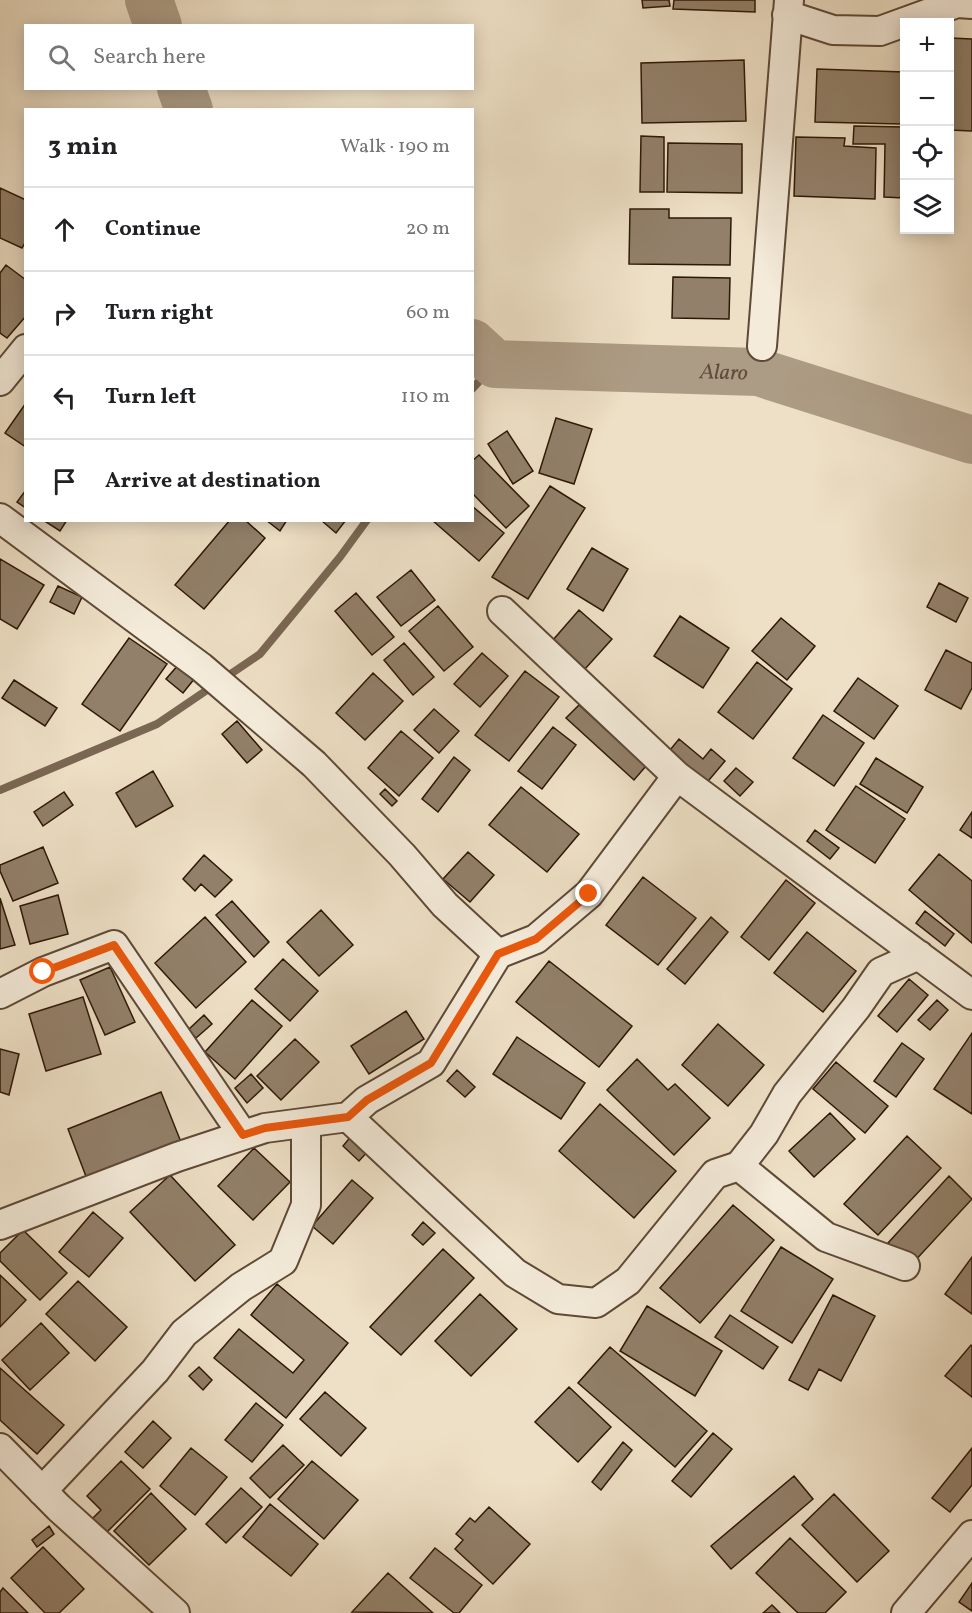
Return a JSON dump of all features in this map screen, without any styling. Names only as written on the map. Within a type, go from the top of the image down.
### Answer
[{"type":"street","points":[[762,346],[788,8],[834,30],[880,31],[957,3],[972,4]]},
{"type":"street","points":[[0,381],[24,351]]},
{"type":"street","points":[[0,518],[201,667],[314,764],[402,855],[445,905],[498,954]]},
{"type":"street","points":[[502,611],[677,776],[972,995]]},
{"type":"street","points":[[0,1225],[177,1157],[265,1128],[348,1117],[367,1100],[431,1063],[498,954],[536,939],[589,894],[677,776]]},
{"type":"street","points":[[0,994],[43,972],[114,945],[243,1135]]},
{"type":"street","points":[[348,1117],[515,1273],[558,1299],[596,1303],[628,1281],[715,1174],[739,1166],[764,1134],[787,1094],[856,1008],[881,972],[919,955]]},
{"type":"street","points":[[42,1491],[155,1371],[184,1333],[241,1287],[283,1261],[306,1205],[306,1124]]},
{"type":"street","points":[[739,1166],[826,1237],[905,1266]]},
{"type":"street","points":[[0,1448],[42,1491],[175,1613]]},
{"type":"street","points":[[906,1613],[972,1535]]},
{"type":"building","points":[[642,0],[669,0],[670,6],[643,8]]},
{"type":"building","points":[[674,0],[755,0],[755,12],[673,9]]},
{"type":"building","points":[[954,38],[972,39],[972,131],[954,130]]},
{"type":"building","points":[[744,60],[746,121],[642,123],[641,63]]},
{"type":"building","points":[[817,69],[900,72],[900,124],[815,122]]},
{"type":"building","points":[[854,126],[900,127],[900,198],[884,197],[885,144],[853,144]]},
{"type":"building","points":[[641,136],[664,137],[664,192],[640,192]]},
{"type":"building","points":[[796,137],[845,138],[844,146],[876,148],[875,199],[794,196]]},
{"type":"building","points":[[668,143],[742,144],[742,193],[667,192]]},
{"type":"building","points":[[0,188],[24,199],[24,244],[22,248],[0,238]]},
{"type":"building","points":[[630,209],[669,209],[669,218],[731,218],[730,265],[629,264]]},
{"type":"building","points":[[6,265],[24,278],[24,318],[7,338],[0,333],[0,273]]},
{"type":"building","points":[[673,277],[730,278],[729,319],[672,318]]},
{"type":"building","points":[[24,406],[24,446],[5,433]]},
{"type":"building","points":[[556,418],[592,429],[574,484],[539,473]]},
{"type":"building","points":[[507,431],[533,471],[513,484],[488,444]]},
{"type":"building","points":[[479,455],[529,506],[506,528],[474,495],[474,459]]},
{"type":"building","points":[[550,486],[585,508],[528,599],[492,577]]},
{"type":"building","points":[[24,493],[24,507],[17,502]]},
{"type":"building","points":[[474,508],[504,533],[479,561],[434,522],[474,522]]},
{"type":"building","points":[[46,522],[66,522],[60,531]]},
{"type":"building","points":[[228,522],[247,522],[265,538],[204,609],[175,585]]},
{"type":"building","points":[[269,522],[286,522],[280,531]]},
{"type":"building","points":[[323,522],[344,522],[336,533]]},
{"type":"building","points":[[592,548],[628,569],[603,611],[567,589]]},
{"type":"building","points":[[0,559],[44,585],[17,629],[0,619]]},
{"type":"building","points":[[411,570],[435,600],[401,626],[377,597]]},
{"type":"building","points":[[939,583],[968,598],[956,622],[927,607]]},
{"type":"building","points":[[58,586],[82,597],[74,614],[50,602]]},
{"type":"building","points":[[356,593],[394,637],[372,655],[335,611]]},
{"type":"building","points":[[438,606],[473,647],[444,671],[409,631]]},
{"type":"building","points":[[579,610],[612,639],[585,669],[553,640]]},
{"type":"building","points":[[680,616],[729,648],[703,688],[654,656]]},
{"type":"building","points":[[781,618],[815,646],[787,680],[752,651]]},
{"type":"building","points":[[129,638],[167,664],[120,731],[82,704]]},
{"type":"building","points":[[404,643],[434,677],[413,695],[384,660]]},
{"type":"building","points":[[946,650],[972,663],[972,688],[961,709],[925,690]]},
{"type":"building","points":[[482,653],[508,676],[480,707],[454,684]]},
{"type":"building","points":[[757,662],[792,689],[753,739],[718,712]]},
{"type":"building","points":[[179,664],[195,678],[183,693],[166,679]]},
{"type":"building","points":[[525,671],[559,697],[509,761],[475,735]]},
{"type":"building","points":[[373,673],[403,701],[365,740],[336,713]]},
{"type":"building","points":[[858,678],[898,706],[874,739],[834,711]]},
{"type":"building","points":[[14,680],[57,708],[45,726],[2,698]]},
{"type":"building","points":[[579,705],[646,766],[634,780],[566,718]]},
{"type":"building","points":[[434,709],[459,731],[439,753],[414,730]]},
{"type":"building","points":[[823,715],[864,743],[834,786],[793,758]]},
{"type":"building","points":[[237,721],[262,750],[247,763],[222,734]]},
{"type":"building","points":[[553,727],[576,745],[542,789],[518,771]]},
{"type":"building","points":[[401,731],[433,758],[399,796],[368,768]]},
{"type":"building","points":[[679,739],[703,759],[711,749],[725,761],[704,786],[666,755]]},
{"type":"building","points":[[454,757],[470,770],[438,812],[422,799]]},
{"type":"building","points":[[876,758],[923,787],[907,813],[860,784]]},
{"type":"building","points":[[736,768],[753,782],[740,796],[724,781]]},
{"type":"building","points":[[153,771],[173,806],[136,827],[116,793]]},
{"type":"building","points":[[856,786],[905,819],[875,863],[826,830]]},
{"type":"building","points":[[521,787],[579,834],[547,872],[489,825]]},
{"type":"building","points":[[385,789],[397,801],[392,806],[380,794]]},
{"type":"building","points":[[64,792],[73,805],[43,826],[34,812]]},
{"type":"building","points":[[972,812],[972,838],[960,830]]},
{"type":"building","points":[[815,830],[839,848],[830,859],[807,841]]},
{"type":"building","points":[[43,847],[58,883],[13,901],[0,871],[0,865]]},
{"type":"building","points":[[468,852],[494,875],[470,902],[443,879]]},
{"type":"building","points":[[939,854],[972,881],[972,943],[909,890]]},
{"type":"building","points":[[204,855],[232,880],[215,897],[201,884],[195,891],[183,879]]},
{"type":"building","points":[[643,877],[696,918],[658,965],[606,925]]},
{"type":"building","points":[[786,880],[815,903],[769,960],[741,937]]},
{"type":"building","points":[[58,895],[68,934],[30,944],[20,906]]},
{"type":"building","points":[[0,898],[15,945],[0,949]]},
{"type":"building","points":[[232,901],[269,942],[254,957],[216,915]]},
{"type":"building","points":[[321,910],[353,945],[319,976],[287,942]]},
{"type":"building","points":[[925,911],[954,934],[945,946],[916,923]]},
{"type":"building","points":[[205,917],[246,962],[196,1008],[155,963]]},
{"type":"building","points":[[711,917],[728,932],[685,984],[667,969]]},
{"type":"building","points":[[807,932],[856,971],[823,1012],[774,973]]},
{"type":"building","points":[[283,959],[318,991],[290,1021],[255,989]]},
{"type":"building","points":[[549,961],[632,1026],[599,1067],[516,1002]]},
{"type":"building","points":[[110,967],[135,1022],[105,1035],[80,980]]},
{"type":"building","points":[[909,979],[928,995],[897,1032],[878,1016]]},
{"type":"building","points":[[83,997],[101,1054],[46,1071],[29,1014]]},
{"type":"building","points":[[252,1000],[282,1026],[235,1079],[205,1052]]},
{"type":"building","points":[[937,1000],[948,1010],[930,1030],[918,1020]]},
{"type":"building","points":[[406,1011],[424,1039],[369,1074],[351,1046]]},
{"type":"building","points":[[204,1015],[212,1024],[196,1038],[188,1030]]},
{"type":"building","points":[[718,1024],[764,1065],[728,1106],[682,1065]]},
{"type":"building","points":[[972,1033],[972,1114],[934,1089]]},
{"type":"building","points":[[517,1037],[585,1083],[561,1119],[493,1074]]},
{"type":"building","points":[[295,1039],[319,1062],[281,1100],[257,1076]]},
{"type":"building","points":[[902,1043],[924,1059],[896,1097],[874,1081]]},
{"type":"building","points":[[0,1049],[19,1054],[9,1095],[0,1092]]},
{"type":"building","points":[[637,1059],[668,1090],[675,1084],[710,1118],[674,1155],[607,1090]]},
{"type":"building","points":[[836,1062],[888,1106],[865,1133],[813,1089]]},
{"type":"building","points":[[457,1070],[475,1087],[465,1097],[447,1081]]},
{"type":"building","points":[[251,1074],[263,1088],[247,1103],[235,1088]]},
{"type":"building","points":[[161,1092],[181,1142],[87,1179],[68,1129]]},
{"type":"building","points":[[600,1104],[676,1171],[634,1218],[559,1151]]},
{"type":"building","points":[[830,1113],[855,1139],[814,1177],[789,1151]]},
{"type":"building","points":[[352,1135],[369,1150],[359,1161],[343,1146]]},
{"type":"building","points":[[907,1136],[941,1168],[878,1235],[844,1204]]},
{"type":"building","points":[[254,1148],[290,1182],[253,1220],[218,1186]]},
{"type":"building","points":[[170,1175],[235,1245],[195,1281],[130,1212]]},
{"type":"building","points":[[949,1176],[972,1199],[912,1264],[888,1243]]},
{"type":"building","points":[[352,1180],[373,1198],[333,1244],[312,1226]]},
{"type":"building","points":[[733,1205],[774,1240],[700,1323],[660,1288]]},
{"type":"building","points":[[93,1212],[123,1238],[89,1277],[59,1252]]},
{"type":"building","points":[[423,1222],[435,1233],[423,1245],[412,1235]]},
{"type":"building","points":[[23,1230],[67,1273],[40,1300],[0,1261],[0,1253]]},
{"type":"building","points":[[781,1247],[833,1279],[792,1343],[741,1311]]},
{"type":"building","points":[[443,1249],[474,1278],[401,1355],[370,1327]]},
{"type":"building","points":[[972,1257],[972,1314],[945,1294]]},
{"type":"building","points":[[0,1275],[26,1300],[0,1327]]},
{"type":"building","points":[[78,1281],[127,1327],[95,1361],[46,1314]]},
{"type":"building","points":[[277,1284],[348,1343],[286,1418],[214,1358],[239,1329],[293,1373],[304,1360],[251,1315]]},
{"type":"building","points":[[480,1294],[517,1329],[471,1376],[435,1341]]},
{"type":"building","points":[[833,1295],[875,1316],[841,1381],[819,1369],[808,1390],[789,1380]]},
{"type":"building","points":[[647,1306],[722,1351],[695,1396],[620,1351]]},
{"type":"building","points":[[730,1315],[778,1347],[763,1369],[715,1337]]},
{"type":"building","points":[[41,1323],[69,1353],[30,1390],[2,1360]]},
{"type":"building","points":[[972,1346],[972,1397],[945,1376]]},
{"type":"building","points":[[610,1347],[707,1431],[675,1467],[578,1383]]},
{"type":"building","points":[[199,1367],[212,1380],[203,1390],[189,1376]]},
{"type":"building","points":[[0,1368],[64,1425],[37,1454],[0,1420]]},
{"type":"building","points":[[569,1387],[611,1427],[578,1462],[535,1422]]},
{"type":"building","points":[[325,1392],[366,1428],[341,1456],[300,1419]]},
{"type":"building","points":[[256,1403],[283,1425],[252,1462],[225,1440]]},
{"type":"building","points":[[153,1421],[171,1438],[143,1468],[125,1452]]},
{"type":"building","points":[[713,1433],[732,1449],[691,1497],[672,1481]]},
{"type":"building","points":[[623,1442],[632,1450],[601,1490],[592,1482]]},
{"type":"building","points":[[283,1445],[304,1465],[270,1498],[250,1478]]},
{"type":"building","points":[[191,1448],[227,1477],[195,1515],[160,1486]]},
{"type":"building","points":[[972,1448],[972,1485],[950,1512],[932,1498]]},
{"type":"building","points":[[121,1461],[150,1489],[102,1537],[88,1523],[101,1510],[87,1496]]},
{"type":"building","points":[[312,1461],[358,1500],[324,1539],[278,1499]]},
{"type":"building","points":[[794,1476],[813,1499],[731,1569],[711,1546]]},
{"type":"building","points":[[241,1488],[262,1507],[226,1543],[206,1524]]},
{"type":"building","points":[[151,1493],[186,1529],[149,1565],[114,1531]]},
{"type":"building","points":[[834,1494],[889,1551],[857,1582],[802,1525]]},
{"type":"building","points":[[270,1504],[318,1544],[291,1576],[243,1537]]},
{"type":"building","points":[[489,1507],[530,1544],[493,1584],[455,1549],[463,1540],[456,1534],[470,1518],[475,1522]]},
{"type":"building","points":[[49,1526],[54,1534],[37,1547],[32,1540]]},
{"type":"building","points":[[790,1538],[846,1592],[825,1613],[798,1613],[756,1573]]},
{"type":"building","points":[[43,1547],[84,1589],[59,1613],[45,1613],[11,1578]]},
{"type":"building","points":[[435,1548],[482,1585],[459,1613],[454,1613],[410,1578]]},
{"type":"building","points":[[388,1573],[433,1613],[352,1612]]},
{"type":"building","points":[[972,1583],[972,1611],[959,1602]]},
{"type":"building","points":[[3,1588],[28,1613],[0,1613],[0,1592]]},
{"type":"building","points":[[772,1605],[780,1613],[763,1613]]},
{"type":"waterway","name":"Alaro","points":[[149,0],[157,24]]},
{"type":"waterway","name":"Alaro","points":[[182,90],[188,108]]},
{"type":"waterway","name":"Alaro","points":[[474,345],[495,364],[758,372],[972,440]]},
{"type":"waterway","points":[[474,387],[495,364]]},
{"type":"waterway","points":[[0,790],[157,724],[260,654],[340,557],[366,522]]},
{"type":"route","points":[[43,972],[114,945],[243,1135],[265,1128],[348,1117],[367,1100],[431,1063],[498,954],[536,939],[589,894]]}]
